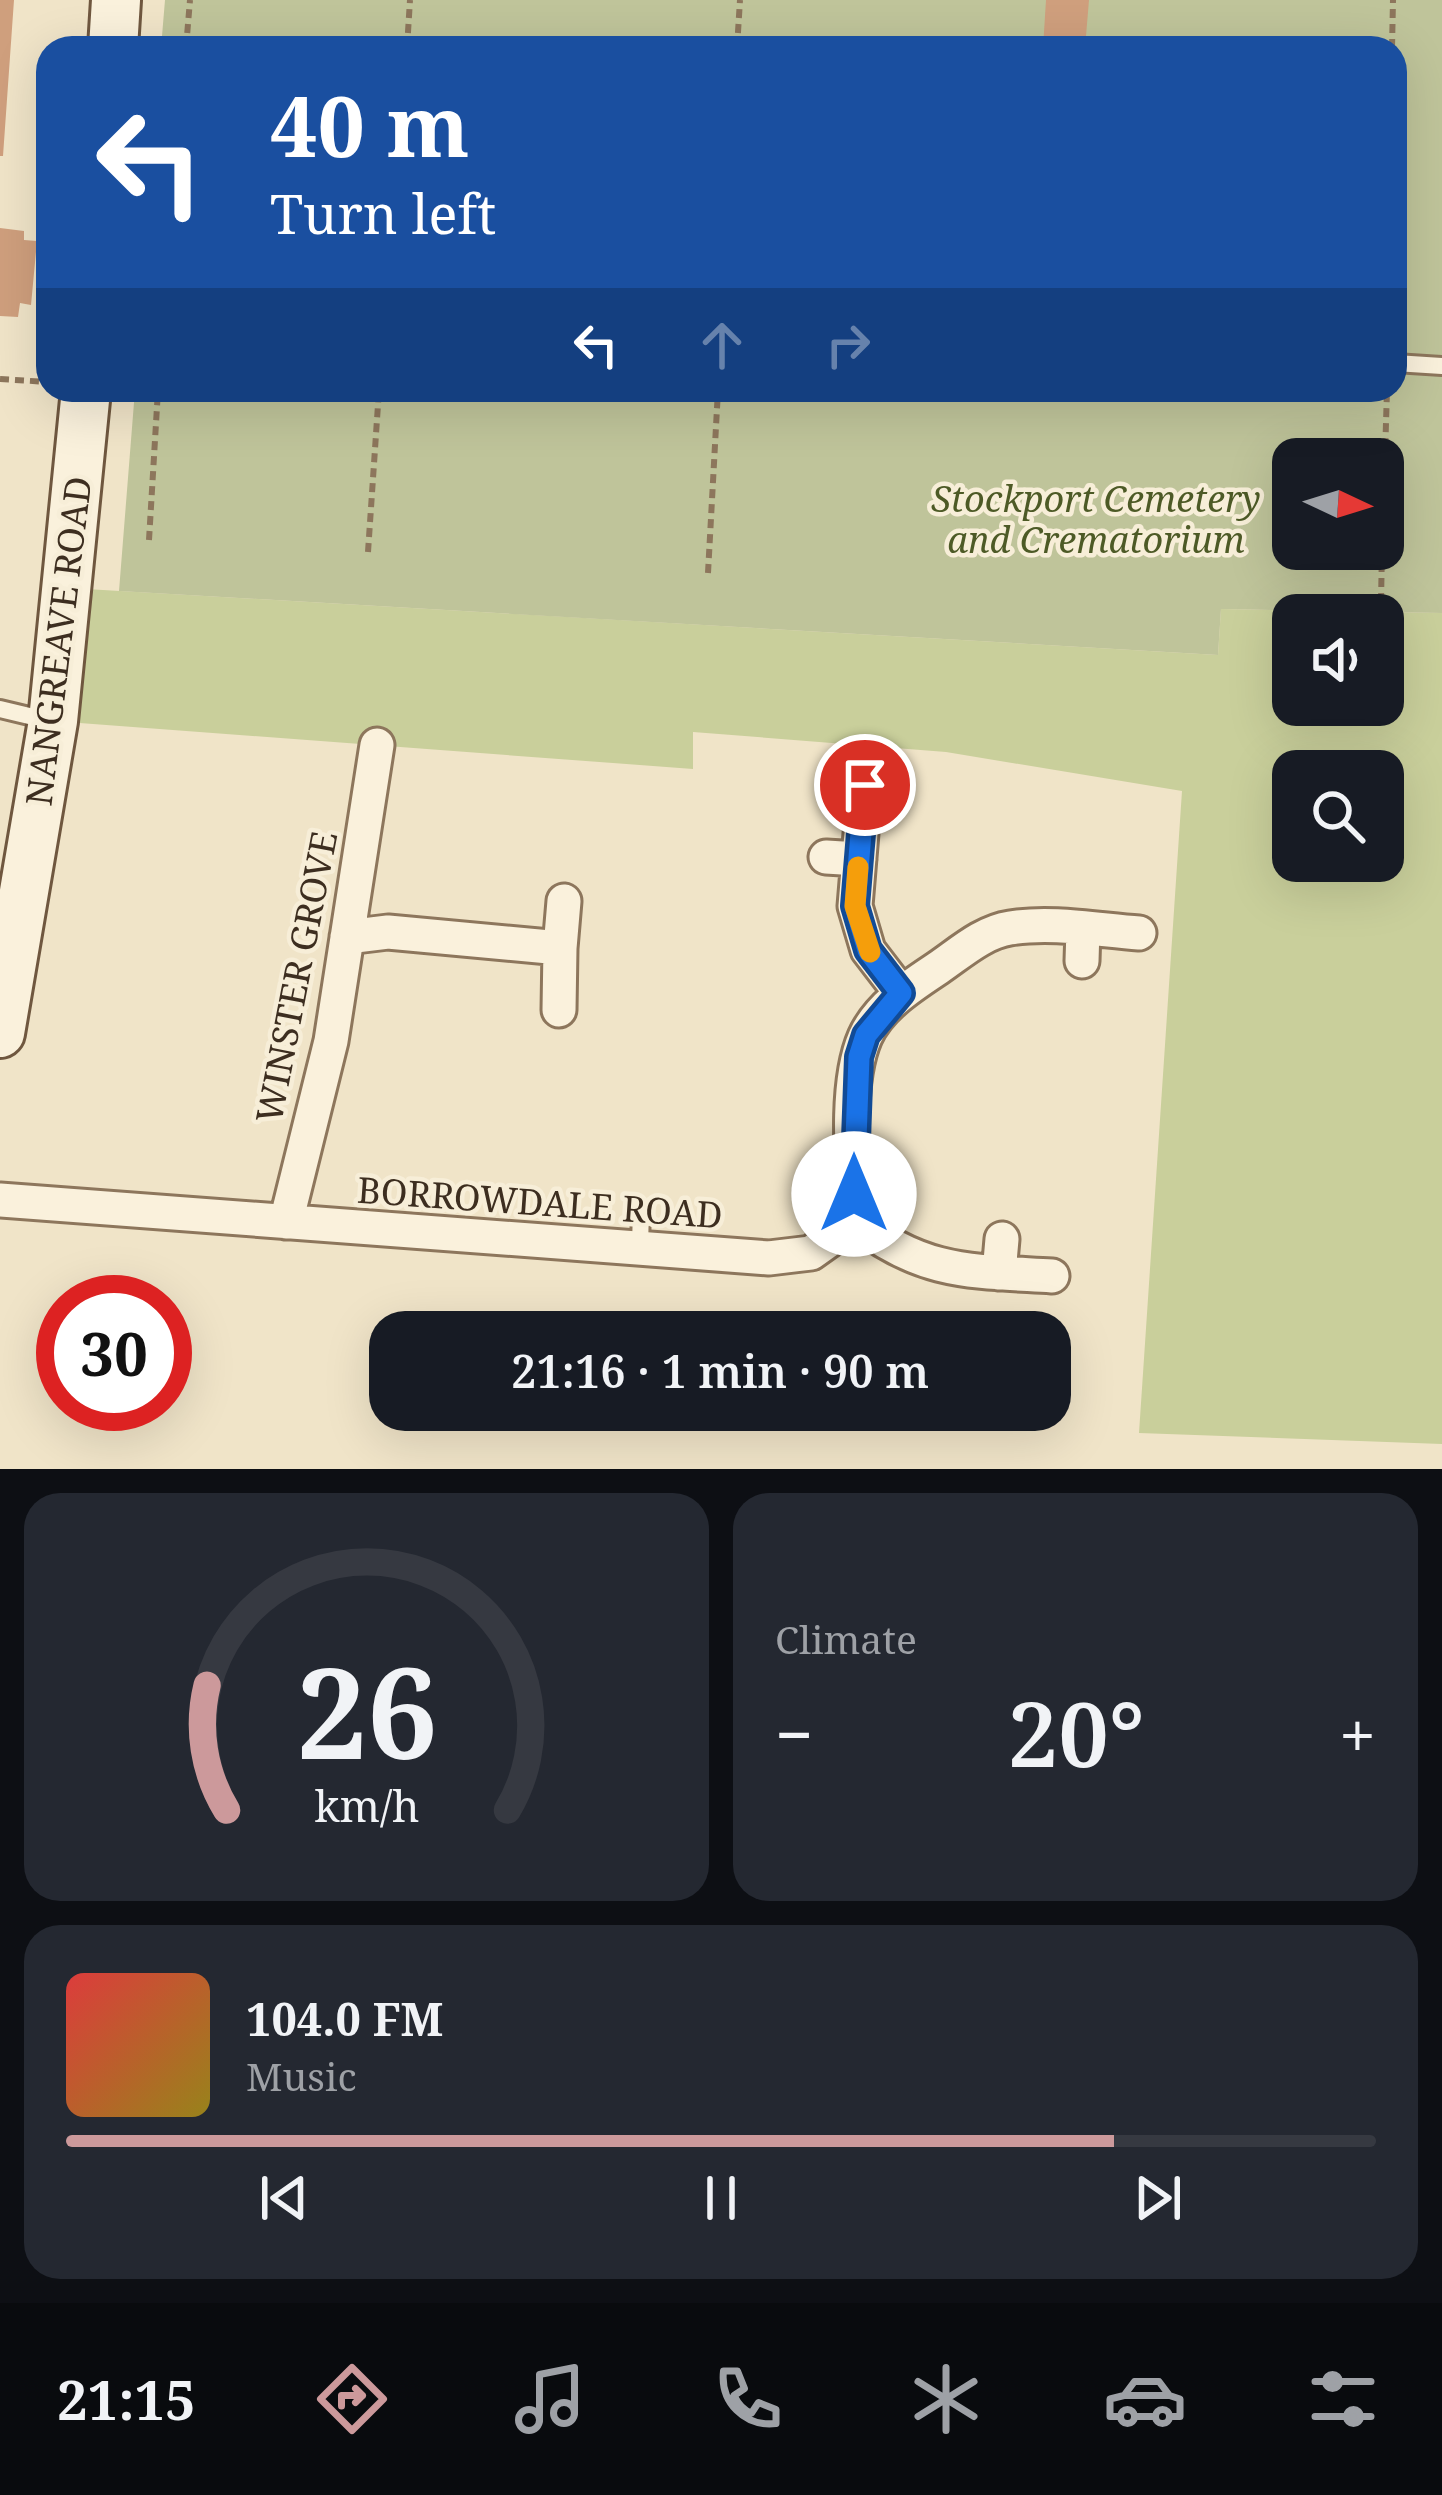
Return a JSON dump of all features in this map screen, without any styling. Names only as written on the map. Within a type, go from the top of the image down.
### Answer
[{"type":"main road","points":[[114,36],[116,0]]},
{"type":"main road","name":"NANGREAVE ROAD","points":[[0,1033],[53,721],[85,402]]},
{"type":"street","name":"WINSTER GROVE","points":[[286,1222],[331,1041],[377,745]]},
{"type":"street","points":[[865,785],[843,858],[868,950],[901,993]]},
{"type":"street","points":[[559,1010],[564,901]]},
{"type":"street","points":[[1052,1276],[1000,1256],[948,1269],[897,1249],[856,1221],[853,1168],[859,1057],[866,1035],[901,993],[1004,928],[1027,926],[1083,945],[1139,933]]},
{"type":"street","points":[[347,937],[388,932],[560,947]]},
{"type":"street","name":"BORROWDALE ROAD","points":[[0,1200],[783,1257],[811,1253],[856,1221]]},
{"type":"lane","points":[[1407,364],[1442,366]]},
{"type":"lane","points":[[0,709],[53,721]]},
{"type":"lane","points":[[640,1246],[641,1209]]},
{"type":"path","points":[[187,36],[190,0]]},
{"type":"path","points":[[408,36],[410,0]]},
{"type":"path","points":[[738,36],[740,0]]},
{"type":"path","points":[[1392,36],[1393,0]]},
{"type":"path","points":[[0,380],[36,382]]},
{"type":"path","points":[[149,539],[157,402]]},
{"type":"path","points":[[368,552],[378,402]]},
{"type":"path","points":[[708,573],[717,402]]},
{"type":"path","points":[[1386,438],[1387,402]]},
{"type":"green space","name":"Stockport Cemetery and Crematorium","points":[[165,0],[1442,0],[1442,613],[1404,612],[1404,594],[1272,594],[1272,610],[1221,609],[1218,655],[119,591],[134,402],[1407,402],[1407,36],[162,36]]},
{"type":"green space","points":[[69,588],[1218,655],[1221,609],[1272,610],[1272,726],[1404,726],[1404,612],[1442,613],[1442,1444],[1139,1433],[1182,791],[946,752],[693,732],[693,769],[53,721]]},
{"type":"building","points":[[0,0],[14,0],[3,156],[0,156]]},
{"type":"building","points":[[1046,0],[1089,0],[1086,36],[1044,36]]},
{"type":"building","points":[[0,228],[24,231],[24,240],[36,241],[31,305],[20,303],[18,317],[0,316]]},
{"type":"slow traffic","points":[[858,867],[855,906],[870,952]]},
{"type":"route","points":[[854,1194],[859,1057],[866,1035],[901,993],[868,950],[855,906],[865,785]]}]
